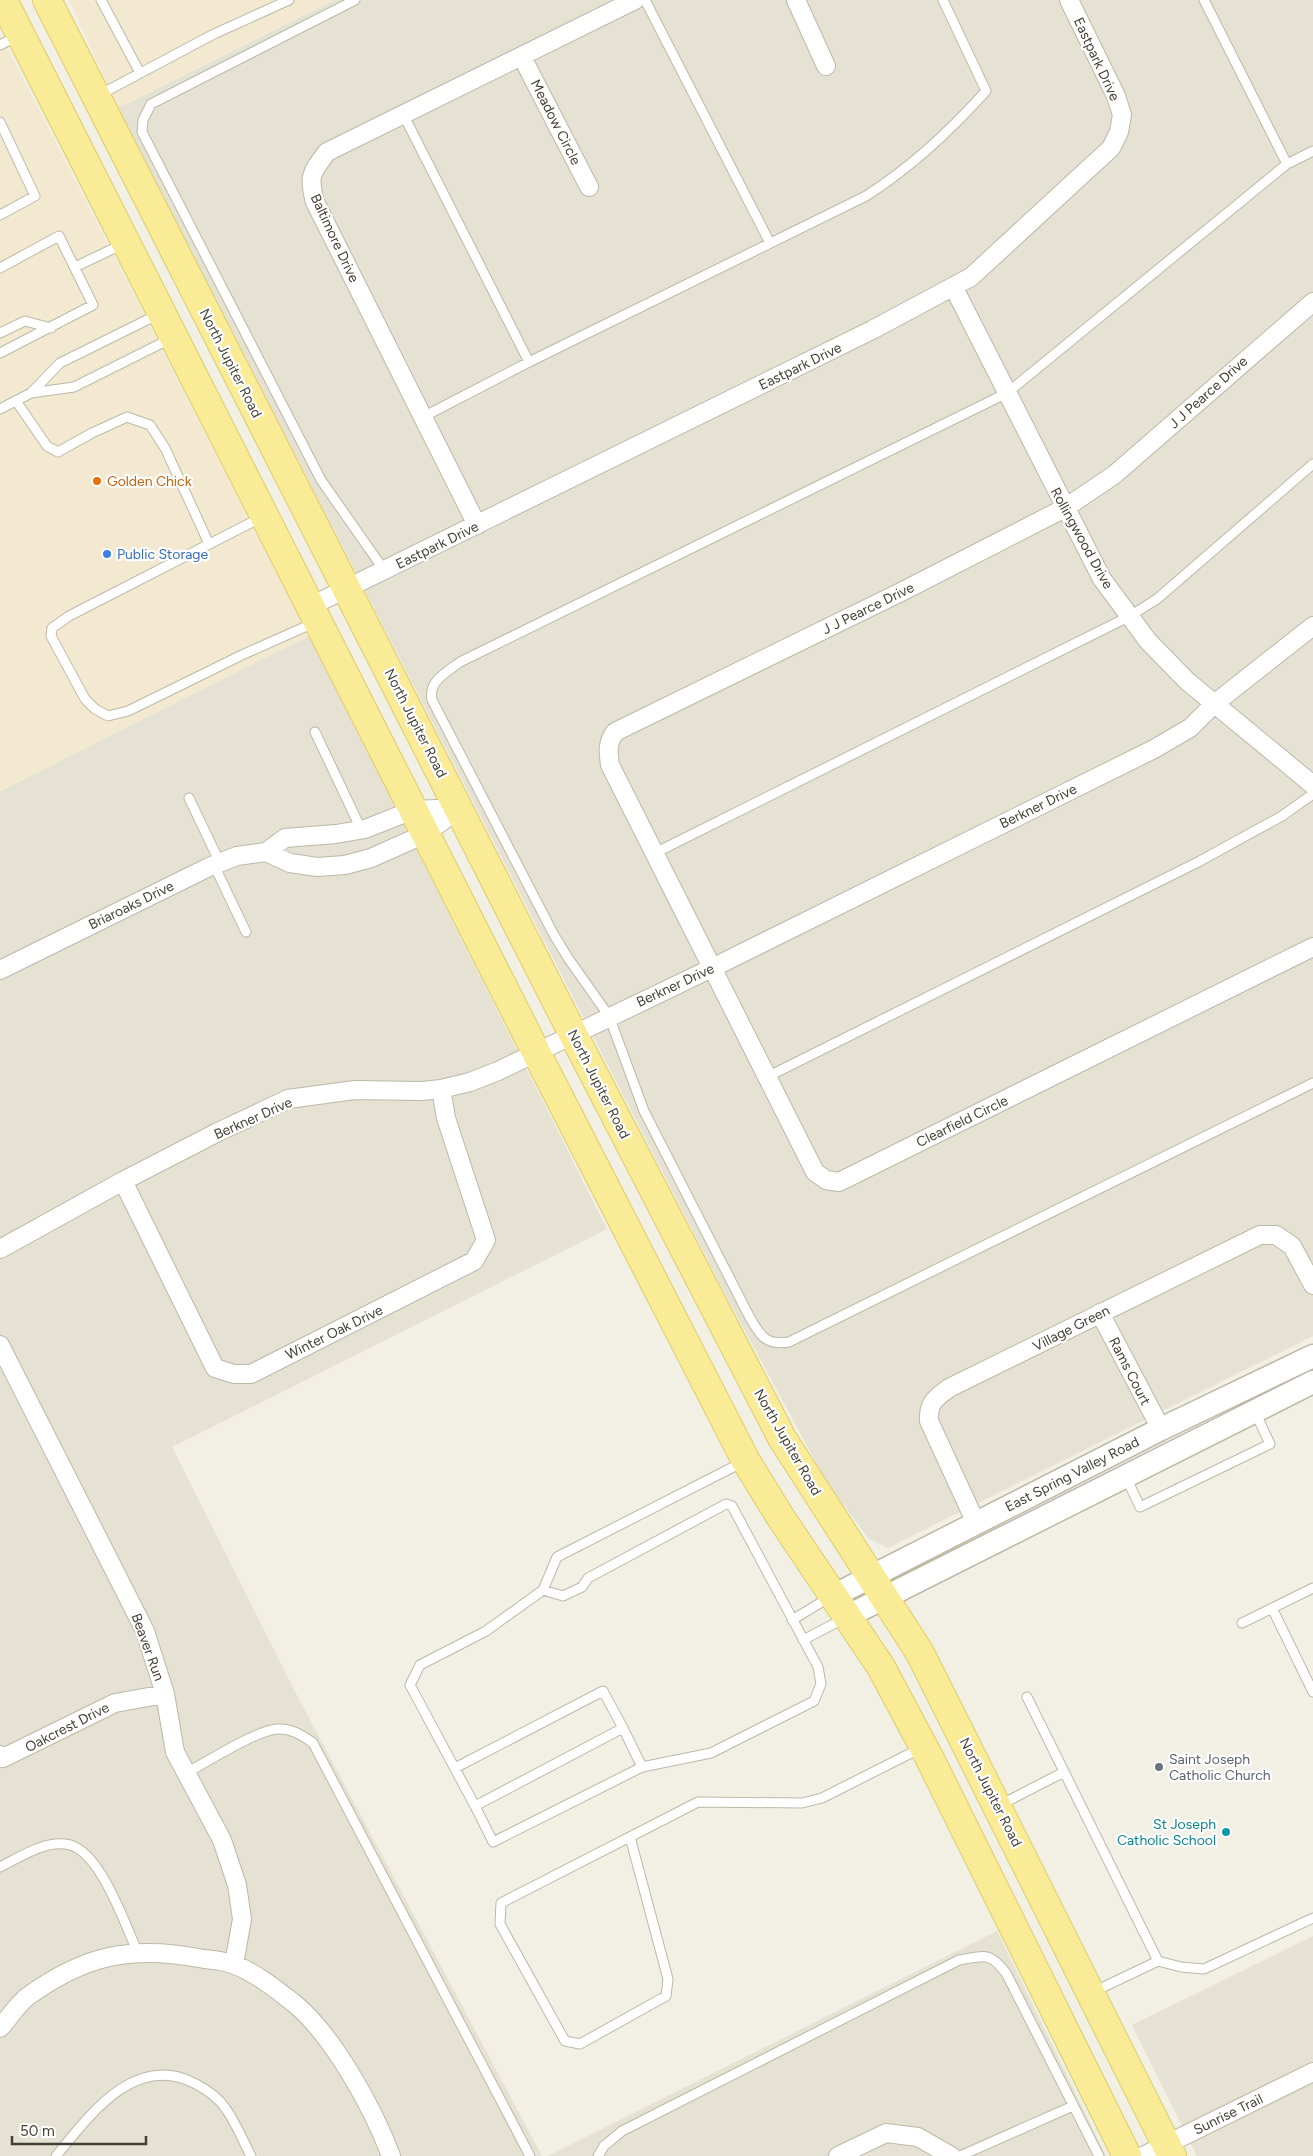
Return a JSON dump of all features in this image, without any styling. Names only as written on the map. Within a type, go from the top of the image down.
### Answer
[{"type":"main road","points":[[3,0],[10,40],[125,243],[536,1054],[746,1461],[881,1667],[924,1747],[1127,2156]]},
{"type":"main road","name":"North Jupiter Road","points":[[47,0],[346,589],[460,808],[573,1034],[782,1438],[920,1653],[1090,1993],[1160,2152]]},
{"type":"main road","points":[[161,313],[204,311]]},
{"type":"main road","points":[[174,338],[204,311]]},
{"type":"main road","points":[[962,1823],[998,1806]]},
{"type":"main road","points":[[1055,2011],[1090,1993]]},
{"type":"street","name":"Baltimore Drive","points":[[477,525],[315,202],[310,183],[315,167],[327,152],[404,116],[635,0]]},
{"type":"street","points":[[796,0],[826,66]]},
{"type":"street","name":"Eastpark Drive","points":[[314,614],[346,589],[854,339],[972,277],[1111,148],[1119,132],[1122,115],[1116,96],[1069,0]]},
{"type":"street","name":"Meadow Circle","points":[[522,57],[589,187]]},
{"type":"street","name":"Rollingwood Drive","points":[[954,288],[1102,579],[1148,641],[1187,681],[1313,785]]},
{"type":"street","name":"J J Pearce Drive","points":[[712,968],[610,764],[609,740],[615,732],[894,595],[1065,508],[1114,475],[1313,302]]},
{"type":"street","name":"Berkner Drive","points":[[0,1249],[123,1180],[288,1099],[356,1090],[422,1091],[441,1089],[470,1082],[536,1054],[573,1034],[712,968],[1154,749],[1190,728],[1214,704],[1313,626]]},
{"type":"street","points":[[266,852],[290,863],[318,867],[346,865],[371,858],[425,834],[460,808]]},
{"type":"street","name":"Briaroaks Drive","points":[[0,970],[164,888],[236,856],[266,852],[285,838],[336,834],[361,829],[413,810],[460,808]]},
{"type":"street","name":"Clearfield Circle","points":[[712,968],[815,1172],[826,1180],[839,1182],[1313,947]]},
{"type":"street","name":"Winter Oak Drive","points":[[123,1180],[215,1368],[234,1374],[251,1374],[474,1261],[486,1240],[446,1118],[441,1089]]},
{"type":"street","name":"Village Green","points":[[976,1523],[930,1420],[929,1409],[935,1399],[949,1388],[1260,1235],[1276,1235],[1292,1246],[1313,1284]]},
{"type":"street","name":"Rams Court","points":[[1100,1313],[1161,1429]]},
{"type":"street","name":"Beaver Run","points":[[0,1345],[145,1631],[165,1694],[175,1752],[222,1840],[237,1885],[242,1919],[234,1964]]},
{"type":"street","name":"East Spring Valley Road","points":[[841,1606],[877,1586],[976,1523],[1161,1429],[1313,1356]]},
{"type":"street","name":"East Spring Valley Road","points":[[877,1586],[988,1547],[1313,1382]]},
{"type":"street","name":"Oakcrest Drive","points":[[0,1755],[3,1758],[32,1745],[115,1703],[165,1694]]},
{"type":"street","points":[[0,2028],[26,1998],[73,1969],[113,1955],[138,1953],[177,1954],[234,1964],[258,1977],[296,2005],[333,2045],[381,2130],[390,2156]]},
{"type":"street","name":"Sunrise Trail","points":[[1160,2152],[1313,2072]]},
{"type":"street","points":[[838,2156],[886,2133],[918,2137],[951,2156]]},
{"type":"lane","points":[[101,0],[140,73]]},
{"type":"lane","points":[[96,97],[214,34],[289,0]]},
{"type":"lane","points":[[355,0],[151,104],[143,120],[142,132],[321,480],[384,570]]},
{"type":"lane","points":[[645,0],[770,244]]},
{"type":"lane","points":[[423,417],[529,362],[866,196],[888,181],[967,112],[986,91],[943,0]]},
{"type":"lane","points":[[1204,0],[1287,164]]},
{"type":"lane","points":[[404,116],[529,362]]},
{"type":"lane","points":[[0,122],[35,196],[0,215]]},
{"type":"lane","points":[[1313,151],[1287,164],[1007,393],[460,662],[434,684],[430,691],[432,700],[522,876],[568,958],[610,1016],[644,1111],[749,1316],[762,1337],[775,1343],[789,1342],[1313,1083]]},
{"type":"lane","points":[[0,268],[59,236],[93,305],[0,353]]},
{"type":"lane","points":[[75,267],[125,243]]},
{"type":"lane","points":[[0,409],[31,393],[60,363],[161,313]]},
{"type":"lane","points":[[0,333],[25,321],[51,328]]},
{"type":"lane","points":[[31,393],[74,387],[174,338]]},
{"type":"lane","points":[[16,401],[47,446],[58,452],[92,433],[127,417],[150,425],[165,448],[209,544]]},
{"type":"lane","points":[[655,853],[1130,616],[1157,599],[1313,464]]},
{"type":"lane","points":[[264,516],[69,616],[52,628],[51,636],[84,699],[108,716],[128,711],[244,654],[314,614]]},
{"type":"lane","points":[[315,732],[361,829]]},
{"type":"lane","points":[[767,1077],[1200,861],[1282,816],[1313,794]]},
{"type":"lane","points":[[190,798],[246,932]]},
{"type":"lane","points":[[1126,1477],[1140,1507],[1270,1444],[1255,1412]]},
{"type":"lane","points":[[543,1590],[563,1596],[582,1587],[588,1578],[726,1504],[732,1506],[818,1667],[821,1684],[814,1701],[711,1753],[642,1766],[493,1842],[410,1685],[420,1665],[486,1631],[543,1590],[557,1557],[746,1461]]},
{"type":"lane","points":[[1242,1623],[1313,1588]]},
{"type":"lane","points":[[792,1620],[841,1606]]},
{"type":"lane","points":[[804,1640],[841,1606]]},
{"type":"lane","points":[[1272,1608],[1313,1692]]},
{"type":"lane","points":[[454,1768],[604,1691],[642,1766]]},
{"type":"lane","points":[[1027,1697],[1158,1961]]},
{"type":"lane","points":[[475,1806],[623,1728]]},
{"type":"lane","points":[[186,1773],[260,1734],[277,1729],[301,1734],[313,1743],[530,2156]]},
{"type":"lane","points":[[630,1837],[668,1979],[666,1996],[580,2044],[565,2041],[500,1924],[501,1903],[698,1802],[802,1803],[822,1798],[924,1747]]},
{"type":"lane","points":[[998,1806],[1064,1772]]},
{"type":"lane","points":[[0,1867],[37,1848],[66,1844],[78,1848],[88,1857],[102,1876],[138,1953]]},
{"type":"lane","points":[[1090,1993],[1158,1961],[1187,1969],[1204,1970],[1313,1918]]},
{"type":"lane","points":[[598,2156],[604,2146],[622,2131],[959,1960],[984,1956],[994,1959],[1006,1973],[1098,2156]]},
{"type":"lane","points":[[56,2156],[102,2102],[120,2089],[144,2079],[165,2074],[180,2076],[214,2096],[226,2108],[251,2156]]},
{"type":"lane","points":[[960,2156],[1073,2106]]},
{"type":"shaded area","points":[[69,0],[334,0],[118,108]]},
{"type":"shaded area","points":[[334,0],[1313,0],[1313,1336],[888,1548],[869,1539],[826,1481],[724,1292],[118,108]]},
{"type":"shaded area","points":[[0,34],[309,636],[0,791]]},
{"type":"shaded area","points":[[309,636],[607,1229],[172,1447],[299,1699],[542,2156],[0,2156],[0,791]]},
{"type":"shaded area","points":[[997,1931],[1106,2156],[548,2156]]},
{"type":"shaded area","points":[[1313,1936],[1313,2156],[1197,2156],[1132,2025]]},
{"type":"place","name":"Golden Chick","points":[[97,481]]},
{"type":"place","name":"Public Storage","points":[[107,554]]},
{"type":"place","name":"Saint Joseph Catholic Church","points":[[1159,1767]]},
{"type":"place","name":"St Joseph Catholic School","points":[[1226,1832]]}]
